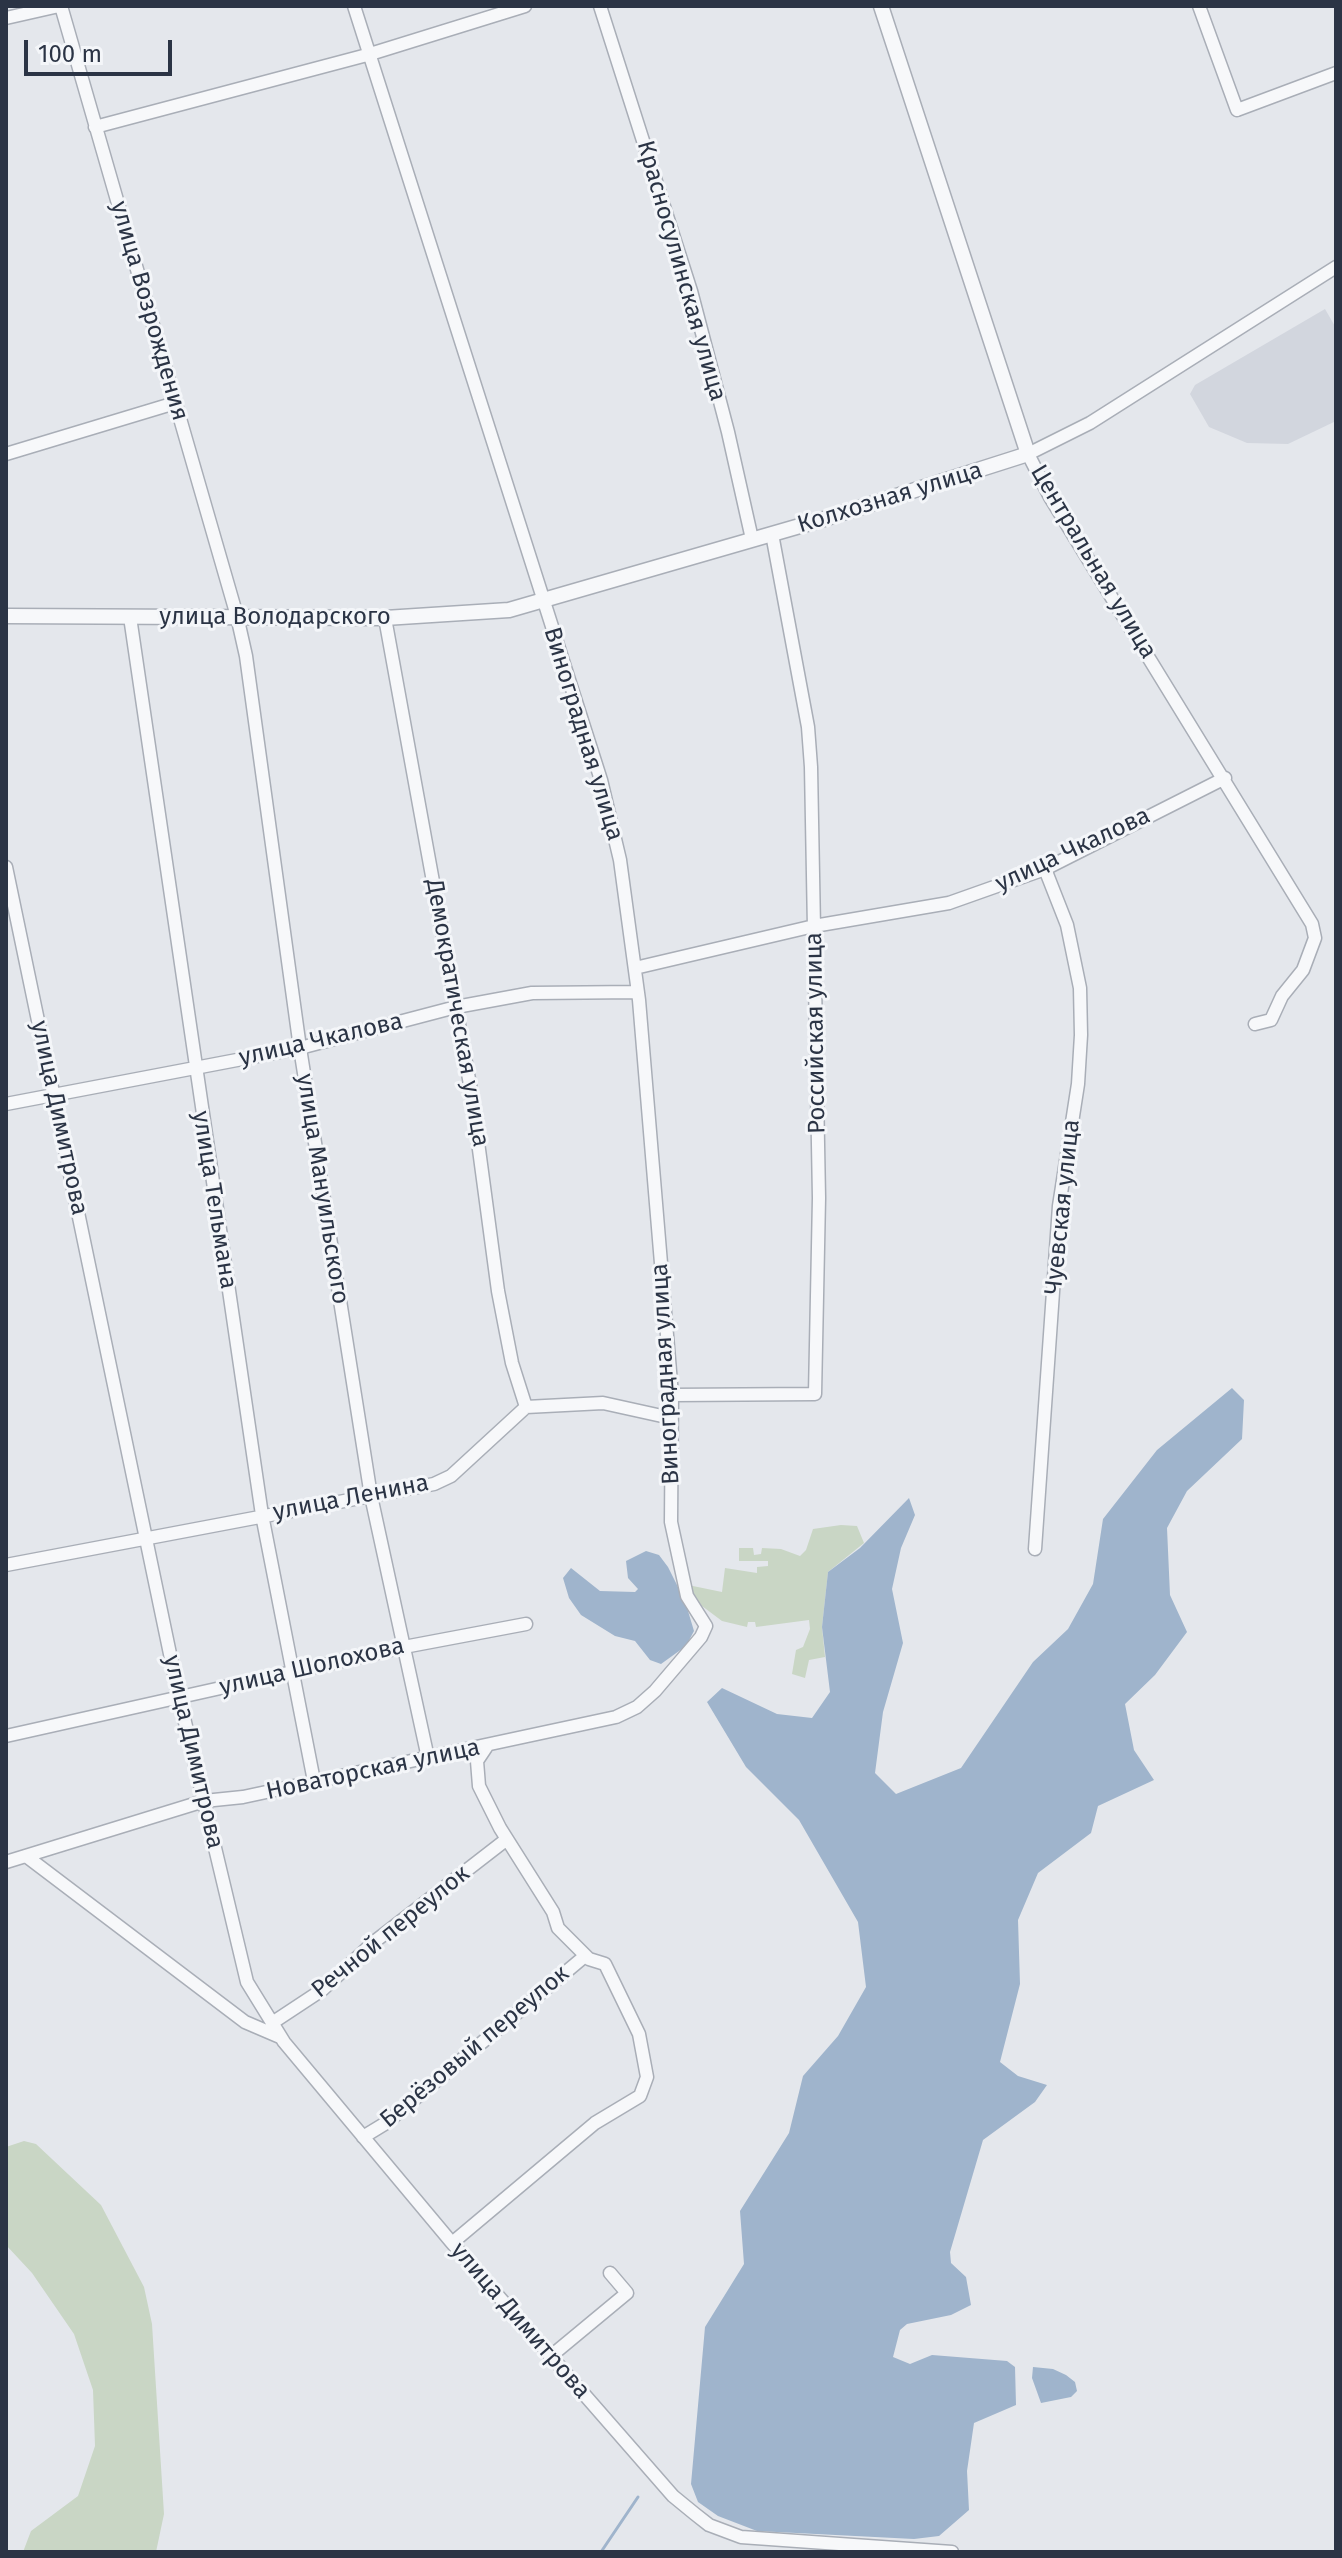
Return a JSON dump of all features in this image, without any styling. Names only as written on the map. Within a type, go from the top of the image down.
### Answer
[{"type":"street","points":[[6,18],[60,6]]},
{"type":"street","name":"улица Возрождения","points":[[60,6],[237,616]]},
{"type":"street","name":"Виноградная улица","points":[[354,6],[367,55],[601,780],[620,860],[638,992],[672,1395],[674,1546],[687,1596],[706,1626]]},
{"type":"street","points":[[95,127],[367,55],[525,6]]},
{"type":"street","name":"Красносулинская улица","points":[[600,6],[691,291],[752,539]]},
{"type":"street","name":"Центральная улица","points":[[881,6],[1028,454],[1050,497],[1225,778],[1315,932],[1303,970],[1282,996],[1271,1020],[1255,1024]]},
{"type":"street","points":[[1199,6],[1237,110],[1336,73]]},
{"type":"street","name":"Колхозная улица","points":[[543,603],[1028,454],[1090,423],[1336,267]]},
{"type":"street","points":[[6,454],[175,403]]},
{"type":"street","name":"Российская улица","points":[[672,1395],[815,1394],[819,1198],[808,727],[772,534]]},
{"type":"street","name":"улица Володарского","points":[[6,616],[385,618],[484,613],[543,603]]},
{"type":"street","name":"улица Мануильского","points":[[237,616],[300,1048],[371,1496],[428,1758]]},
{"type":"street","name":"улица Тельмана","points":[[130,617],[194,1069],[262,1515],[314,1781]]},
{"type":"street","name":"Демократическая улица","points":[[385,618],[456,1007],[488,1200],[498,1291],[512,1363],[526,1407]]},
{"type":"street","name":"улица Чкалова","points":[[635,968],[814,926],[949,903],[1045,869],[1225,778]]},
{"type":"street","name":"улица Димитрова","points":[[6,867],[179,1697],[247,1982],[280,2037],[452,2243],[673,2496],[709,2525],[741,2537],[952,2552]]},
{"type":"street","name":"Чуевская улица","points":[[1035,1549],[1059,1206],[1078,1084],[1081,1035],[1080,988],[1067,925],[1045,869]]},
{"type":"street","name":"улица Чкалова","points":[[6,1104],[300,1048],[456,1007],[532,993],[638,992]]},
{"type":"street","points":[[526,1407],[603,1403],[671,1418]]},
{"type":"street","name":"улица Ленина","points":[[6,1565],[434,1484],[451,1476],[495,1432],[526,1407]]},
{"type":"street","name":"улица Шолохова","points":[[6,1736],[404,1647],[526,1624]]},
{"type":"street","name":"Новаторская улица","points":[[6,1862],[204,1801],[243,1797],[616,1717],[637,1707],[701,1637],[706,1626]]},
{"type":"street","points":[[452,2243],[595,2123],[640,2096],[647,2077],[639,2034],[605,1964],[585,1956],[558,1928],[553,1912],[507,1839],[479,1786],[477,1761],[487,1746]]},
{"type":"street","name":"Речной переулок","points":[[272,2023],[322,1990],[374,1942],[507,1839]]},
{"type":"street","points":[[26,1856],[245,2022],[280,2037]]},
{"type":"street","name":"Берёзовый переулок","points":[[363,2137],[386,2123],[585,1956]]},
{"type":"street","points":[[551,2356],[627,2293],[610,2273]]},
{"type":"shaded area","points":[[1325,309],[1336,328],[1336,421],[1288,444],[1247,443],[1209,427],[1190,394],[1195,385]]},
{"type":"green space","points":[[857,1526],[864,1543],[828,1572],[822,1627],[825,1657],[809,1660],[805,1678],[792,1674],[796,1650],[803,1647],[810,1629],[809,1620],[756,1627],[755,1622],[748,1622],[747,1627],[722,1621],[702,1606],[688,1585],[722,1592],[725,1568],[757,1573],[757,1567],[768,1566],[768,1561],[739,1561],[739,1548],[753,1548],[754,1555],[761,1554],[762,1548],[781,1549],[800,1556],[806,1550],[813,1529]]},
{"type":"green space","points":[[24,2141],[36,2144],[101,2205],[144,2287],[152,2324],[164,2514],[156,2552],[23,2552],[31,2531],[78,2496],[95,2446],[93,2390],[74,2334],[32,2273],[6,2245],[6,2147]]},
{"type":"water","points":[[1232,1388],[1244,1400],[1242,1439],[1187,1491],[1167,1528],[1170,1595],[1187,1632],[1155,1675],[1125,1704],[1134,1750],[1154,1780],[1098,1806],[1091,1833],[1038,1873],[1018,1920],[1020,1984],[1000,2062],[1018,2076],[1047,2085],[1035,2102],[983,2140],[950,2252],[951,2263],[966,2277],[971,2305],[951,2315],[907,2324],[900,2330],[893,2357],[910,2364],[932,2355],[1007,2361],[1015,2367],[1016,2405],[974,2423],[967,2471],[969,2510],[939,2536],[914,2539],[757,2531],[718,2516],[698,2502],[691,2484],[705,2327],[744,2264],[740,2211],[789,2133],[803,2076],[838,2036],[866,1987],[858,1922],[799,1820],[746,1767],[707,1702],[722,1688],[777,1714],[812,1718],[830,1692],[822,1627],[828,1572],[860,1548],[909,1498],[915,1515],[901,1548],[892,1589],[903,1643],[883,1712],[875,1773],[896,1794],[961,1768],[1033,1662],[1068,1629],[1093,1584],[1103,1519],[1157,1450]]},
{"type":"water","points":[[646,1551],[659,1555],[668,1567],[685,1601],[694,1631],[686,1646],[661,1664],[650,1660],[635,1641],[615,1636],[581,1615],[569,1598],[563,1578],[571,1568],[600,1591],[635,1592],[638,1589],[628,1578],[626,1561]]},
{"type":"water","points":[[1033,2367],[1053,2369],[1066,2375],[1075,2382],[1077,2391],[1071,2397],[1041,2403],[1032,2378]]},
{"type":"waterway","points":[[601,2552],[638,2497]]}]
